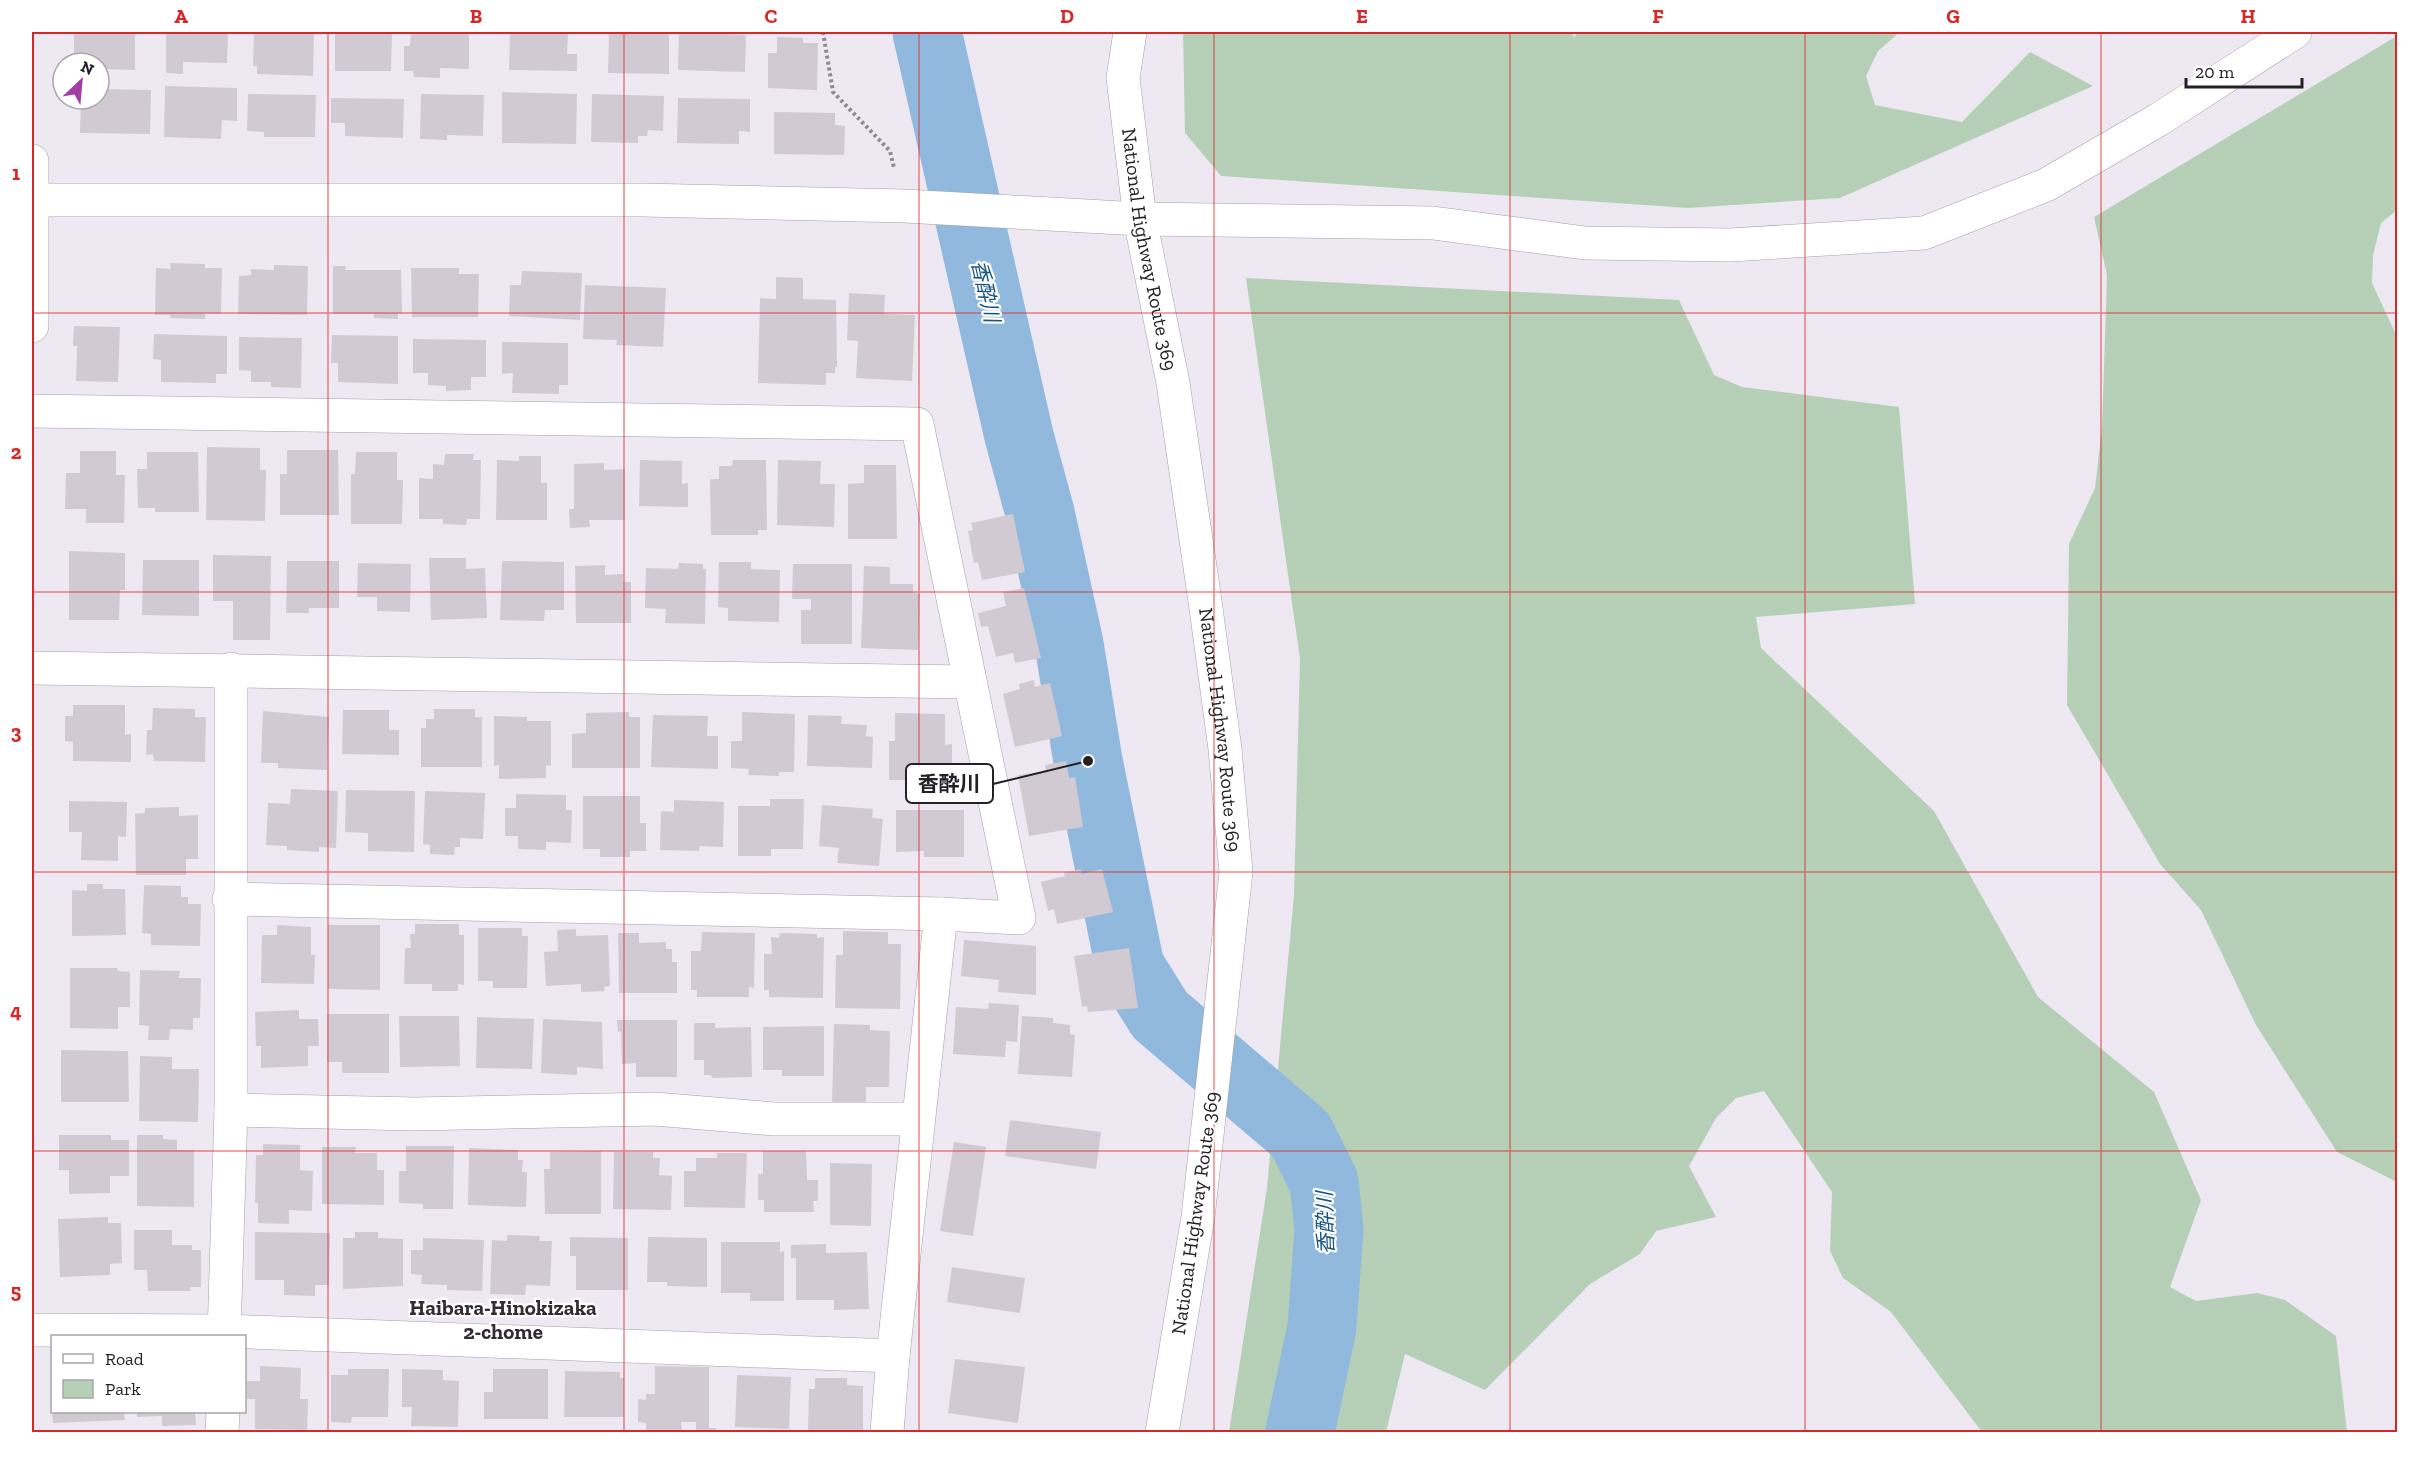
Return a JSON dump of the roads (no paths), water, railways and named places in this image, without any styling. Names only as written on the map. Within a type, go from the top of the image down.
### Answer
[{"type":"main road","name":"National Highway Route 369","points":[[1130,32],[1123,78],[1140,219],[1173,383],[1202,578],[1225,749],[1236,872],[1198,1217],[1162,1432]]},
{"type":"main road","points":[[32,200],[643,200],[905,206],[1140,219],[1433,223],[1585,243],[1730,245],[1924,233],[2046,185],[2158,120],[2295,32]]},
{"type":"main road","points":[[32,161],[32,327]]},
{"type":"main road","points":[[32,411],[917,424],[1019,918],[940,914],[229,899]]},
{"type":"main road","points":[[32,668],[231,669],[970,682]]},
{"type":"main road","points":[[224,1334],[231,1110],[229,899],[231,669]]},
{"type":"main road","points":[[887,1432],[940,914]]},
{"type":"main road","points":[[231,1110],[415,1114],[656,1109],[774,1119],[918,1119]]},
{"type":"main road","points":[[32,1330],[893,1356]]},
{"type":"main road","points":[[222,1432],[223,1413]]},
{"type":"waterway","name":"香酔川","points":[[927,32],[1069,644],[1088,761],[1130,967],[1160,1015],[1300,1134],[1324,1182],[1329,1229],[1322,1327],[1300,1432]]},
{"type":"place","name":"香酔川","points":[[1088,761]]},
{"type":"district","name":"Haibara-Hinokizaka 2-chome","points":[[503,1319]]}]
